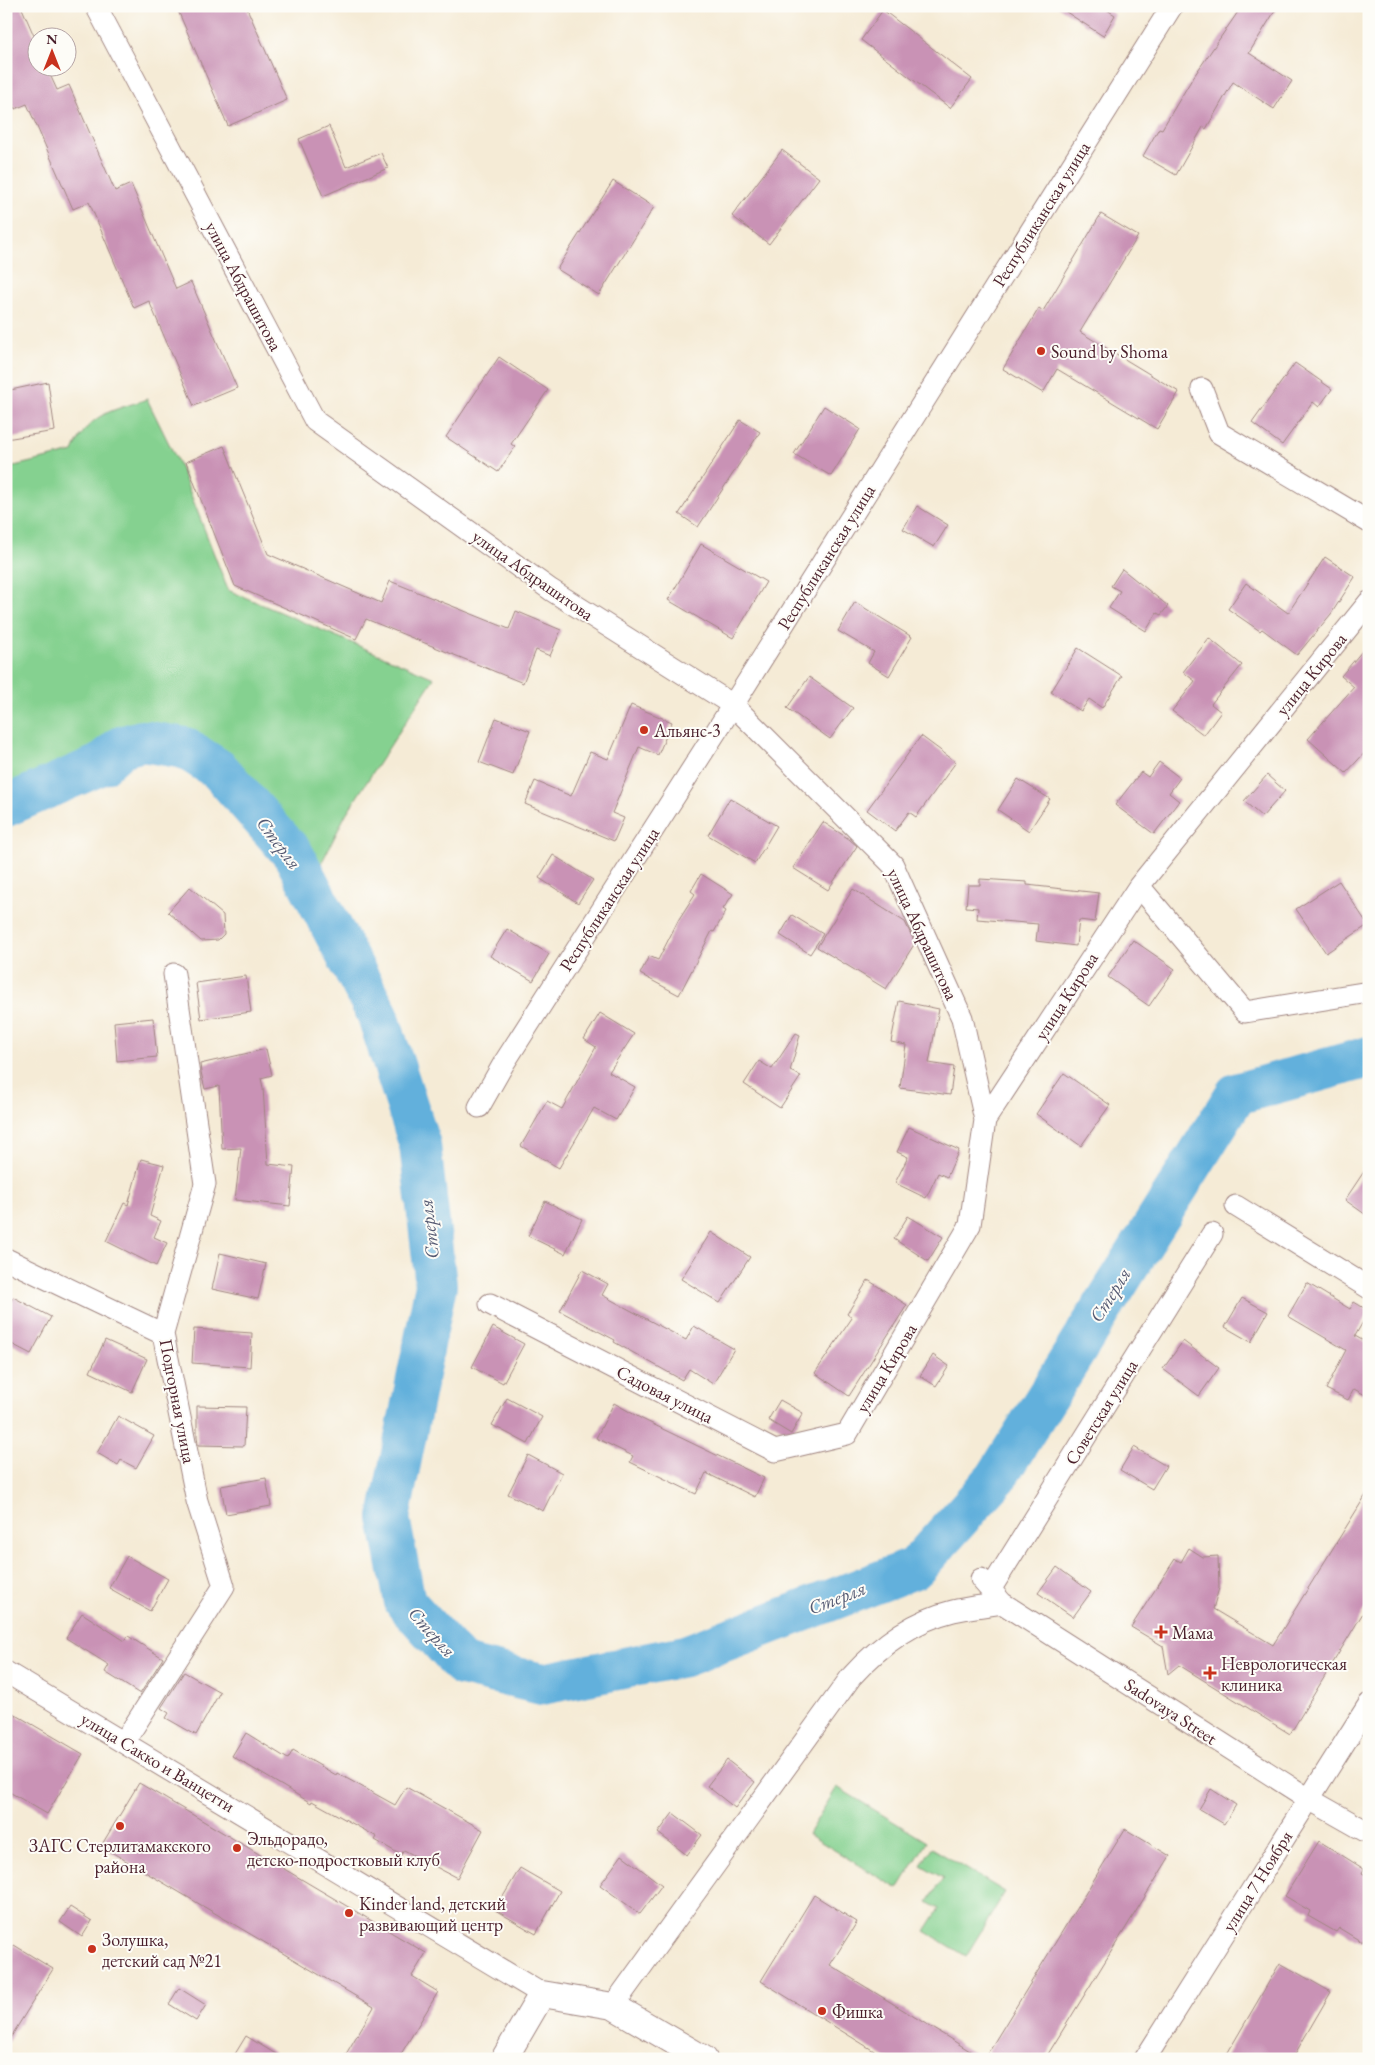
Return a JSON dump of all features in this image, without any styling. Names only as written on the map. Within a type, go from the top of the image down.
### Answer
[{"type":"street","name":"улица Абдрашитова","points":[[96,6],[315,421],[550,590],[733,705],[893,865],[962,1018],[985,1120]]},
{"type":"street","name":"Республиканская улица","points":[[479,1107],[504,1064],[733,705],[1172,6]]},
{"type":"street","points":[[1202,389],[1219,433],[1369,522]]},
{"type":"street","name":"улица Кирова","points":[[847,1434],[970,1225],[985,1120],[1139,886],[1369,602]]},
{"type":"street","points":[[1139,886],[1245,1012],[1369,992]]},
{"type":"street","name":"Подгорная улица","points":[[124,1742],[224,1586],[197,1501],[163,1334],[205,1184],[174,974]]},
{"type":"street","points":[[1236,1206],[1369,1288]]},
{"type":"street","name":"Советская улица","points":[[991,1591],[1212,1234]]},
{"type":"street","points":[[6,1259],[163,1334]]},
{"type":"street","name":"Садовая улица","points":[[490,1304],[775,1451],[847,1434]]},
{"type":"street","points":[[613,2006],[845,1684],[868,1658],[896,1636],[991,1591]]},
{"type":"street","name":"Sadovaya Street","points":[[991,1591],[1309,1799],[1369,1833]]},
{"type":"street","name":"улица Сакко и Ванцетти","points":[[6,1672],[542,1994],[613,2006],[704,2059]]},
{"type":"street","name":"улица 7 Ноября","points":[[1145,2059],[1369,1704]]},
{"type":"street","points":[[504,2059],[542,1994]]},
{"type":"green space","points":[[147,399],[179,464],[228,590],[434,678],[346,814],[319,868],[228,761],[184,733],[129,729],[88,756],[6,789],[6,468],[73,452],[86,429],[102,415]]},
{"type":"green space","points":[[837,1787],[927,1842],[898,1889],[808,1834]]},
{"type":"green space","points":[[932,1848],[1005,1892],[966,1956],[925,1931],[939,1909],[928,1902],[943,1878],[921,1865]]},
{"type":"building","points":[[6,6],[21,6],[31,28],[28,28],[28,78],[52,78],[57,90],[69,85],[115,191],[131,184],[176,289],[191,282],[237,388],[194,406],[149,301],[134,308],[89,202],[73,209],[27,104],[15,109],[6,88]]},
{"type":"building","points":[[176,6],[246,6],[287,100],[228,126]]},
{"type":"building","points":[[1057,6],[1101,6],[1115,15],[1103,36]]},
{"type":"building","points":[[1242,6],[1278,6],[1249,53],[1292,81],[1274,109],[1233,82],[1206,129],[1203,127],[1176,175],[1143,156],[1159,128],[1162,129],[1192,79]]},
{"type":"building","points":[[883,10],[972,79],[950,108],[861,40]]},
{"type":"building","points":[[329,126],[346,167],[381,153],[388,168],[323,196],[299,139]]},
{"type":"building","points":[[782,150],[819,178],[769,244],[732,216]]},
{"type":"building","points":[[613,181],[654,207],[599,295],[557,269]]},
{"type":"building","points":[[1101,214],[1138,236],[1080,332],[1179,392],[1157,429],[1057,369],[1043,393],[1003,369],[1039,308],[1043,311]]},
{"type":"building","points":[[499,357],[548,390],[511,444],[515,447],[498,472],[446,437]]},
{"type":"building","points":[[1295,363],[1332,389],[1319,407],[1313,402],[1282,445],[1252,423]]},
{"type":"building","points":[[48,382],[55,431],[6,439],[6,391]]},
{"type":"building","points":[[824,406],[860,429],[831,476],[794,454]]},
{"type":"building","points":[[740,420],[760,432],[698,527],[679,514]]},
{"type":"building","points":[[224,446],[268,554],[381,603],[390,581],[509,629],[516,611],[561,630],[550,656],[536,650],[523,683],[366,619],[356,639],[235,586],[186,462]]},
{"type":"building","points":[[917,506],[948,525],[934,547],[903,529]]},
{"type":"building","points":[[701,544],[766,582],[733,638],[668,600]]},
{"type":"building","points":[[1325,557],[1355,577],[1331,614],[1297,655],[1262,629],[1260,631],[1228,609],[1246,583],[1288,613]]},
{"type":"building","points":[[1122,569],[1168,606],[1161,615],[1157,613],[1146,631],[1109,608],[1120,591],[1111,586]]},
{"type":"building","points":[[855,602],[912,637],[889,676],[868,663],[874,652],[838,631]]},
{"type":"building","points":[[1209,638],[1242,665],[1211,704],[1221,712],[1204,735],[1172,711],[1195,681],[1183,672]]},
{"type":"building","points":[[1369,643],[1369,748],[1346,773],[1308,739],[1354,687],[1341,676]]},
{"type":"building","points":[[1078,648],[1122,676],[1102,708],[1089,699],[1081,711],[1051,692]]},
{"type":"building","points":[[809,677],[853,708],[830,739],[787,708]]},
{"type":"building","points":[[631,705],[672,722],[658,755],[639,747],[612,813],[624,818],[614,841],[525,804],[535,781],[571,796],[590,752],[608,759]]},
{"type":"building","points":[[496,718],[530,731],[513,775],[479,762]]},
{"type":"building","points":[[921,736],[956,762],[916,817],[909,812],[895,831],[867,810]]},
{"type":"building","points":[[1159,762],[1180,778],[1169,793],[1179,801],[1154,834],[1115,805],[1141,772],[1148,777]]},
{"type":"building","points":[[1267,775],[1285,791],[1262,817],[1244,801]]},
{"type":"building","points":[[1018,779],[1050,799],[1029,831],[998,810]]},
{"type":"building","points":[[730,798],[777,826],[755,863],[708,835]]},
{"type":"building","points":[[823,822],[857,846],[828,890],[793,868]]},
{"type":"building","points":[[553,855],[593,880],[578,903],[539,878]]},
{"type":"building","points":[[701,874],[733,894],[723,909],[726,911],[714,932],[712,931],[679,995],[640,974],[649,956],[658,960],[679,919],[695,894],[691,891]]},
{"type":"building","points":[[980,879],[1027,882],[1027,885],[1099,893],[1095,922],[1079,920],[1076,946],[1036,941],[1038,924],[977,919],[978,908],[966,907],[968,885],[980,885]]},
{"type":"building","points":[[1339,881],[1368,925],[1326,953],[1296,909]]},
{"type":"building","points":[[190,887],[223,915],[224,934],[218,940],[201,941],[168,912]]},
{"type":"building","points":[[853,889],[905,922],[915,943],[886,989],[817,947]]},
{"type":"building","points":[[792,915],[823,934],[810,954],[780,935]]},
{"type":"building","points":[[507,929],[549,954],[533,981],[490,956]]},
{"type":"building","points":[[1133,940],[1175,969],[1149,1006],[1108,977]]},
{"type":"building","points":[[246,976],[251,1012],[201,1019],[196,983]]},
{"type":"building","points":[[899,1001],[939,1009],[929,1063],[954,1067],[950,1095],[900,1088],[906,1045],[891,1042]]},
{"type":"building","points":[[600,1013],[634,1034],[609,1072],[635,1087],[616,1120],[594,1108],[559,1168],[521,1146],[547,1101],[562,1109],[596,1047],[584,1039]]},
{"type":"building","points":[[153,1018],[157,1057],[117,1061],[114,1022]]},
{"type":"building","points":[[796,1033],[800,1035],[790,1071],[801,1076],[780,1108],[744,1084],[759,1061],[772,1069]]},
{"type":"building","points":[[266,1049],[272,1075],[261,1078],[268,1164],[294,1167],[290,1206],[235,1200],[241,1148],[222,1149],[219,1086],[205,1089],[201,1072],[200,1064]]},
{"type":"building","points":[[1064,1073],[1110,1105],[1081,1146],[1036,1114]]},
{"type":"building","points":[[909,1127],[959,1150],[947,1177],[938,1173],[926,1198],[895,1183],[908,1157],[897,1152]]},
{"type":"building","points":[[141,1159],[164,1165],[150,1216],[161,1221],[154,1237],[167,1243],[156,1266],[106,1241],[124,1203],[128,1205]]},
{"type":"building","points":[[1369,1164],[1369,1217],[1345,1200]]},
{"type":"building","points":[[545,1201],[582,1219],[565,1254],[528,1236]]},
{"type":"building","points":[[908,1216],[943,1237],[928,1261],[894,1239]]},
{"type":"building","points":[[711,1232],[750,1257],[720,1303],[681,1279]]},
{"type":"building","points":[[220,1253],[266,1264],[258,1299],[212,1289]]},
{"type":"building","points":[[582,1270],[608,1284],[602,1295],[686,1340],[694,1326],[734,1349],[713,1384],[689,1369],[682,1380],[614,1342],[615,1340],[560,1311]]},
{"type":"building","points":[[868,1280],[907,1305],[849,1396],[815,1373],[852,1318],[847,1314]]},
{"type":"building","points":[[1307,1283],[1350,1309],[1354,1302],[1369,1311],[1355,1336],[1369,1344],[1369,1397],[1354,1389],[1348,1400],[1326,1389],[1346,1350],[1288,1316]]},
{"type":"building","points":[[13,1297],[51,1317],[31,1354],[6,1341],[6,1310]]},
{"type":"building","points":[[1242,1298],[1268,1312],[1251,1342],[1225,1327]]},
{"type":"building","points":[[493,1327],[524,1344],[503,1383],[472,1367]]},
{"type":"building","points":[[194,1329],[252,1333],[250,1367],[192,1363]]},
{"type":"building","points":[[105,1340],[147,1359],[132,1392],[90,1372]]},
{"type":"building","points":[[1183,1341],[1219,1368],[1199,1396],[1163,1369]]},
{"type":"building","points":[[933,1355],[949,1366],[936,1386],[920,1376]]},
{"type":"building","points":[[507,1398],[542,1417],[528,1444],[492,1425]]},
{"type":"building","points":[[780,1400],[803,1413],[791,1434],[768,1420]]},
{"type":"building","points":[[614,1403],[642,1419],[764,1478],[755,1497],[706,1473],[696,1494],[630,1462],[633,1456],[596,1438]]},
{"type":"building","points":[[197,1406],[246,1407],[244,1446],[198,1445]]},
{"type":"building","points":[[118,1416],[154,1436],[136,1468],[121,1460],[118,1465],[97,1453]]},
{"type":"building","points":[[1134,1447],[1166,1466],[1152,1489],[1120,1470]]},
{"type":"building","points":[[528,1455],[562,1473],[543,1511],[508,1494]]},
{"type":"building","points":[[266,1478],[271,1506],[226,1514],[221,1486]]},
{"type":"building","points":[[1369,1490],[1369,1603],[1290,1734],[1179,1665],[1168,1674],[1163,1646],[1131,1627],[1175,1559],[1181,1562],[1189,1548],[1203,1557],[1218,1556],[1219,1588],[1213,1609],[1273,1645]]},
{"type":"building","points":[[127,1556],[168,1579],[150,1611],[109,1588]]},
{"type":"building","points":[[1057,1567],[1091,1592],[1073,1617],[1038,1593]]},
{"type":"building","points":[[82,1613],[125,1641],[128,1636],[163,1658],[140,1694],[105,1672],[109,1665],[66,1638]]},
{"type":"building","points":[[184,1672],[220,1692],[196,1735],[166,1718],[169,1713],[161,1708]]},
{"type":"building","points":[[6,1709],[83,1754],[47,1814],[6,1790]]},
{"type":"building","points":[[246,1733],[288,1759],[293,1750],[336,1775],[337,1773],[395,1805],[406,1787],[483,1830],[457,1878],[404,1850],[401,1855],[375,1840],[377,1837],[312,1801],[311,1803],[232,1756]]},
{"type":"building","points":[[727,1760],[755,1782],[735,1808],[707,1786]]},
{"type":"building","points":[[139,1783],[426,1953],[412,1976],[438,1992],[398,2059],[343,2059],[374,2007],[101,1846]]},
{"type":"building","points":[[1211,1789],[1236,1805],[1224,1824],[1199,1809]]},
{"type":"building","points":[[673,1813],[702,1835],[687,1855],[658,1833]]},
{"type":"building","points":[[1125,1829],[1170,1856],[1045,2059],[984,2059]]},
{"type":"building","points":[[1319,1841],[1364,1869],[1362,1873],[1369,1877],[1369,1931],[1362,1942],[1339,1928],[1336,1932],[1308,1916],[1310,1911],[1285,1896]]},
{"type":"building","points":[[622,1855],[662,1885],[640,1914],[600,1885]]},
{"type":"building","points":[[520,1868],[560,1891],[536,1934],[495,1910]]},
{"type":"building","points":[[814,1895],[857,1922],[830,1965],[983,2059],[887,2059],[761,1981]]},
{"type":"building","points":[[70,1907],[92,1921],[82,1937],[60,1922]]},
{"type":"building","points":[[14,1945],[53,1969],[6,2045],[6,1957]]},
{"type":"building","points":[[1280,1963],[1331,1992],[1292,2059],[1224,2059]]},
{"type":"building","points":[[179,1988],[206,2005],[196,2021],[169,2004]]},
{"type":"building","points":[[246,2036],[284,2059],[232,2059]]},
{"type":"waterway","name":"Стерля","points":[[6,806],[102,764],[121,747],[142,741],[185,748],[219,770],[293,854],[377,1013],[420,1145],[436,1285],[389,1518],[405,1602],[462,1665],[542,1684],[685,1656],[915,1568],[996,1478],[1236,1094],[1369,1057]]},
{"type":"place","name":"Sound by Shoma","points":[[1041,351]]},
{"type":"place","name":"Альянс-3","points":[[644,730]]},
{"type":"place","name":"Мама","points":[[1161,1632]]},
{"type":"place","name":"Неврологическая клиника","points":[[1210,1673]]},
{"type":"place","name":"ЗАГС Стерлитамакского района","points":[[120,1826]]},
{"type":"place","name":"Эльдорадо, детско-подростковый клуб","points":[[237,1848]]},
{"type":"place","name":"Kinder land, детский развивающий центр","points":[[349,1913]]},
{"type":"place","name":"Золушка, детский сад №21","points":[[92,1949]]},
{"type":"place","name":"Фишка","points":[[822,2011]]}]
